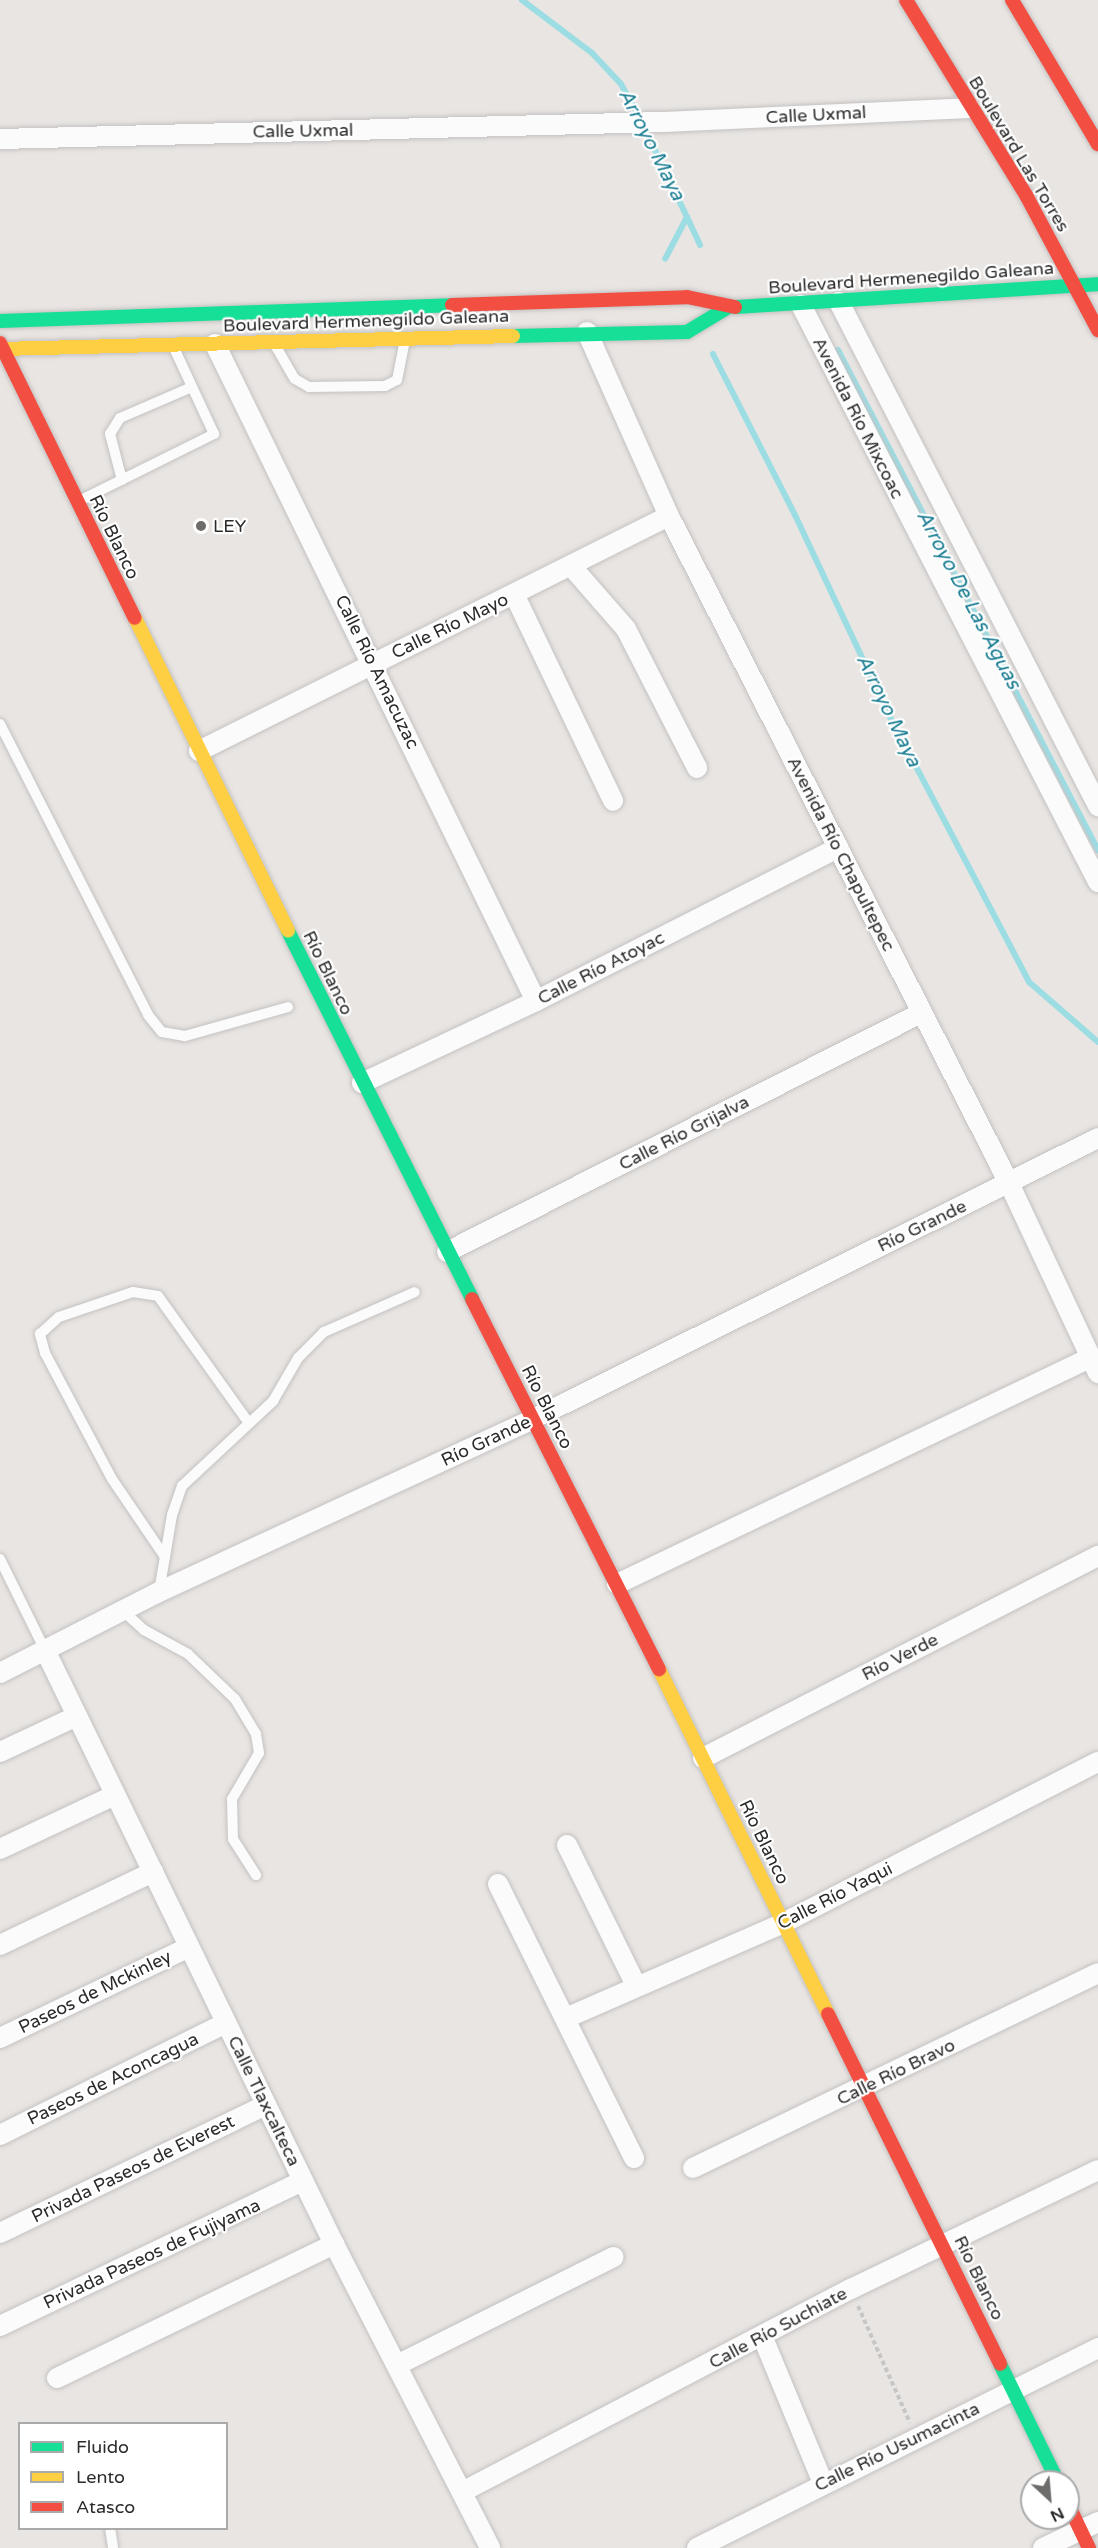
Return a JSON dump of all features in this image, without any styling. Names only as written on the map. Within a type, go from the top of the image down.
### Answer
[{"type":"street","name":"Boulevard Las Torres","points":[[906,0],[1076,285],[1098,330]]},
{"type":"street","points":[[1012,0],[1098,144]]},
{"type":"street","name":"Calle Uxmal","points":[[0,139],[663,122],[970,108]]},
{"type":"street","name":"Boulevard Hermenegildo Galeana","points":[[0,321],[687,297],[727,308],[1098,284]]},
{"type":"street","name":"Avenida Río Mixcoac","points":[[839,302],[1098,806]]},
{"type":"street","name":"Avenida Río Mixcoac","points":[[801,305],[1098,882]]},
{"type":"street","name":"Boulevard Hermenegildo Galeana","points":[[1,347],[215,344],[587,332],[687,332],[727,308]]},
{"type":"street","name":"Avenida Río Chapultepec","points":[[587,332],[669,516],[1009,1183],[1094,1366]]},
{"type":"street","name":"Calle Río Amacuzac","points":[[215,344],[536,1000]]},
{"type":"street","name":"Río Blanco","points":[[1,347],[362,1083],[617,1584],[1052,2470]]},
{"type":"street","name":"Calle Río Mayo","points":[[199,751],[373,663],[515,596],[669,516]]},
{"type":"street","points":[[572,567],[626,629],[697,768]]},
{"type":"street","points":[[515,596],[613,801]]},
{"type":"street","name":"Calle Río Atoyac","points":[[362,1083],[536,1000],[838,849]]},
{"type":"street","name":"Calle Río Grijalva","points":[[447,1252],[921,1013]]},
{"type":"street","name":"Río Grande","points":[[0,1672],[159,1592],[533,1419],[1098,1138]]},
{"type":"street","points":[[617,1584],[1094,1366]]},
{"type":"street","name":"Río Verde","points":[[703,1758],[1098,1556]]},
{"type":"street","name":"Calle Tlaxcalteca","points":[[45,1650],[334,2244],[490,2548]]},
{"type":"street","points":[[0,1752],[76,1716]]},
{"type":"street","name":"Calle Río Yaqui","points":[[566,2018],[636,1985],[783,1923],[1098,1762]]},
{"type":"street","points":[[0,1849],[115,1795]]},
{"type":"street","points":[[567,1845],[636,1985]]},
{"type":"street","points":[[0,1946],[153,1872]]},
{"type":"street","points":[[498,1884],[634,2158]]},
{"type":"street","name":"Paseos de Mckinley","points":[[0,2037],[189,1947]]},
{"type":"street","name":"Calle Río Bravo","points":[[693,2168],[864,2088],[1098,1973]]},
{"type":"street","name":"Paseos de Aconcagua","points":[[0,2135],[226,2023]]},
{"type":"street","name":"Privada Paseos de Everest","points":[[0,2233],[266,2105]]},
{"type":"street","name":"Calle Río Suchiate","points":[[462,2492],[763,2338],[851,2289],[942,2243],[1098,2170]]},
{"type":"street","name":"Privada Paseos de Fujiyama","points":[[0,2326],[303,2181]]},
{"type":"street","points":[[57,2378],[334,2244]]},
{"type":"street","points":[[396,2365],[614,2257]]},
{"type":"street","points":[[763,2338],[823,2483]]},
{"type":"street","name":"Calle Río Usumacinta","points":[[701,2547],[823,2483],[1098,2348]]},
{"type":"street","points":[[1043,2548],[1089,2534],[1080,2521]]},
{"type":"lane","points":[[274,342],[295,379],[309,387],[385,386],[397,380],[405,338]]},
{"type":"lane","points":[[77,502],[214,434],[173,345]]},
{"type":"lane","points":[[122,480],[110,434],[120,418],[192,387]]},
{"type":"lane","points":[[0,724],[148,1015],[162,1032],[186,1036],[288,1007]]},
{"type":"lane","points":[[165,1557],[111,1479],[45,1353],[40,1334],[59,1317],[133,1292],[158,1296],[249,1423]]},
{"type":"lane","points":[[159,1592],[172,1515],[182,1486],[273,1401],[298,1358],[324,1332],[415,1292]]},
{"type":"lane","points":[[0,1559],[45,1650]]},
{"type":"lane","points":[[123,1611],[144,1630],[188,1654],[235,1699],[256,1734],[259,1753],[232,1799],[233,1839],[256,1875]]},
{"type":"lane","points":[[110,2530],[113,2548]]},
{"type":"path","points":[[851,2289],[916,2437]]},
{"type":"waterway","name":"Arroyo Maya","points":[[522,0],[592,53],[621,84],[640,118]]},
{"type":"waterway","name":"Arroyo Maya","points":[[644,127],[687,217],[665,259]]},
{"type":"waterway","name":"Arroyo De Las Aguas","points":[[687,217],[700,245]]},
{"type":"waterway","name":"Arroyo De Las Aguas","points":[[838,350],[1098,850]]},
{"type":"waterway","name":"Arroyo Maya","points":[[713,354],[795,515],[890,717],[1029,982],[1098,1042]]},
{"type":"traffic: fast","points":[[735,307],[1098,284]]},
{"type":"traffic: fast","points":[[0,321],[452,305]]},
{"type":"traffic: fast","points":[[513,336],[687,332],[727,308]]},
{"type":"traffic: fast","points":[[288,931],[472,1299]]},
{"type":"traffic: fast","points":[[1000,2364],[1052,2470]]},
{"type":"traffic: slow","points":[[0,349],[513,336]]},
{"type":"traffic: slow","points":[[135,618],[288,931]]},
{"type":"traffic: slow","points":[[659,1669],[828,2014]]},
{"type":"traffic: jam","points":[[906,0],[1027,197],[1098,330]]},
{"type":"traffic: jam","points":[[1012,0],[1098,144]]},
{"type":"traffic: jam","points":[[452,305],[687,297],[735,307]]},
{"type":"traffic: jam","points":[[0,343],[135,618]]},
{"type":"traffic: jam","points":[[472,1299],[659,1669]]},
{"type":"traffic: jam","points":[[828,2014],[1000,2364]]},
{"type":"traffic: jam","points":[[1080,2529],[1089,2548]]},
{"type":"place","name":"LEY","points":[[201,526]]}]
